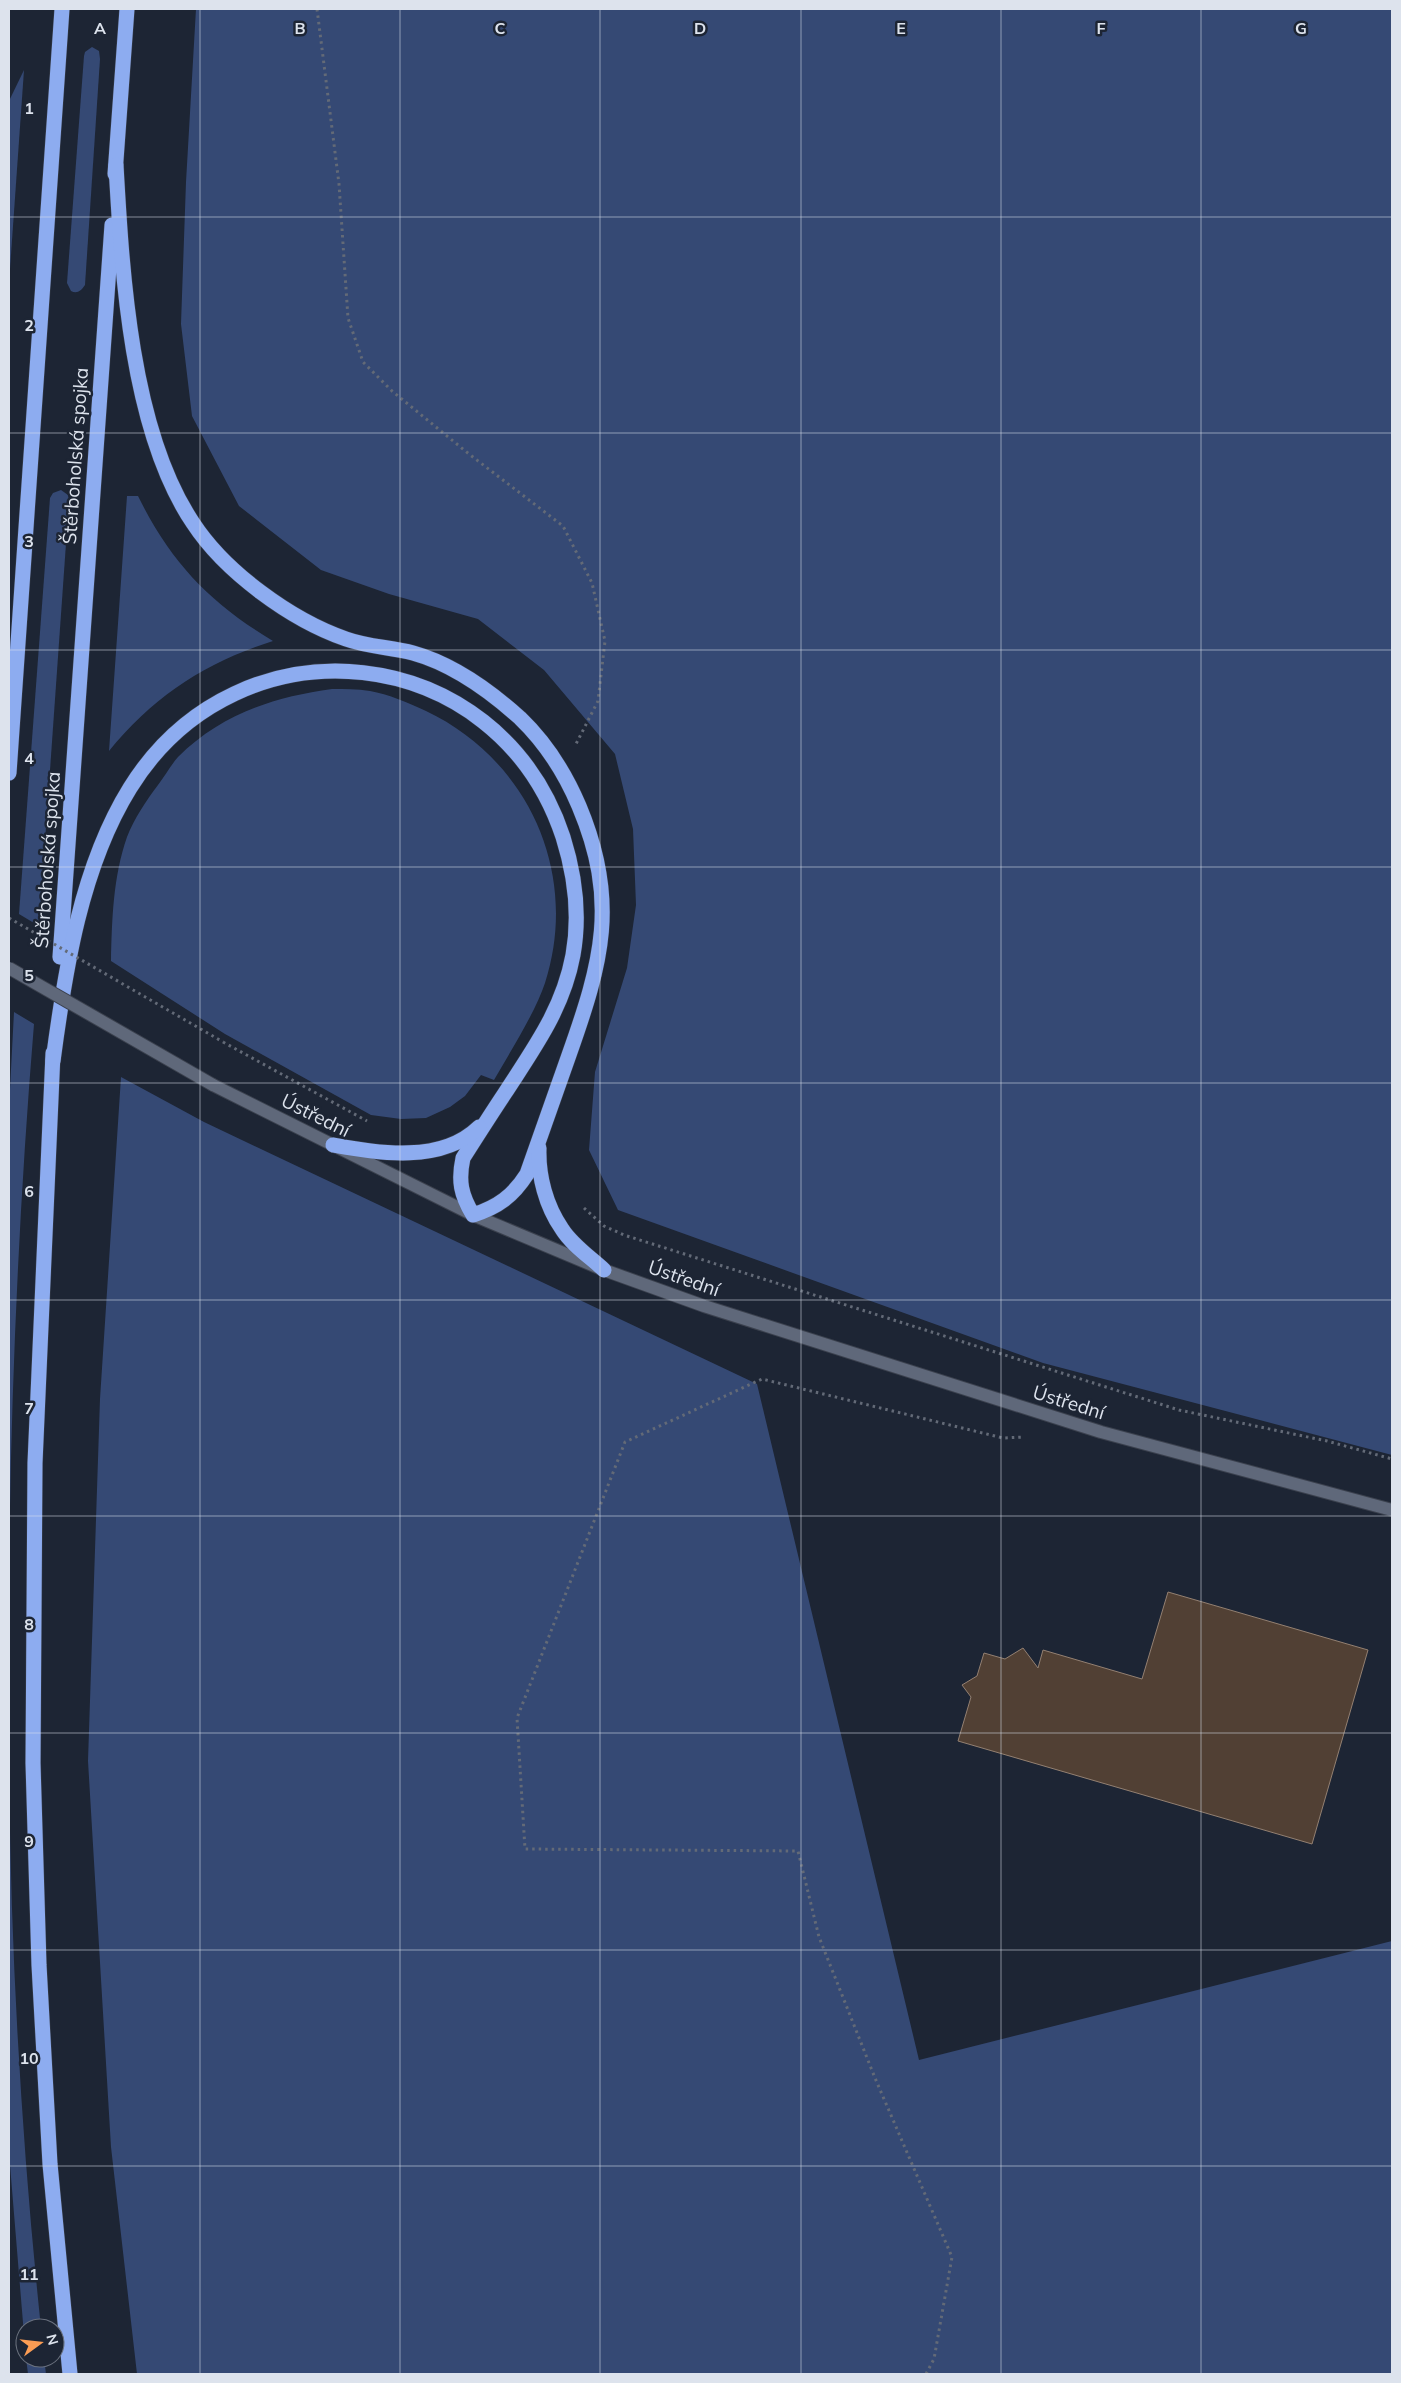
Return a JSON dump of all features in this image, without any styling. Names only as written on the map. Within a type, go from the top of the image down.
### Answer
[{"type":"highway","points":[[9,773],[62,9]]},
{"type":"highway","name":"Štěrboholská spojka","points":[[70,2374],[50,2164],[39,1955],[33,1763],[35,1463],[53,1061],[127,9]]},
{"type":"highway","points":[[53,1061],[70,947],[85,892],[117,812],[130,787],[146,766],[174,736],[199,714],[241,692],[266,682],[300,674],[349,671],[372,672],[403,679],[432,690],[461,705],[488,724],[516,752],[541,786],[557,818],[567,850],[575,888],[577,922],[573,954],[565,986],[552,1019],[463,1158],[460,1171],[463,1197],[473,1215],[491,1209],[506,1200],[517,1189],[527,1174],[595,978],[602,922],[601,882],[596,853],[582,814],[562,771],[532,730],[489,693],[436,662],[414,653],[346,639],[297,617],[270,599],[244,578],[194,525],[177,497],[159,456],[146,409],[127,303],[120,234],[116,164]]},
{"type":"highway","points":[[9,683],[12,733]]},
{"type":"highway","points":[[333,1145],[373,1152],[428,1151],[460,1140],[474,1132],[489,1118]]},
{"type":"highway","points":[[539,1138],[539,1165],[544,1189],[559,1224],[579,1248],[604,1270]]},
{"type":"street","name":"Ústřední","points":[[9,968],[212,1085],[473,1215],[604,1270],[704,1306],[1101,1432],[1392,1510]]},
{"type":"path","points":[[317,9],[339,184],[348,318],[363,362],[392,391],[563,526],[592,583],[605,641],[598,701],[562,771]]},
{"type":"path","points":[[9,918],[223,1042],[367,1121],[374,1123]]},
{"type":"path","points":[[582,1205],[604,1226],[624,1235],[1179,1410],[1327,1441],[1392,1459]]},
{"type":"path","points":[[926,2374],[934,2359],[952,2256],[875,2078],[820,1937],[798,1851],[525,1849],[516,1718],[625,1442],[762,1379],[1003,1438],[1032,1436]]},
{"type":"shaded area","points":[[196,9],[1392,9],[1392,1455],[1043,1363],[618,1210],[589,1150],[595,1072],[627,968],[636,905],[633,829],[615,754],[544,670],[478,619],[389,594],[321,570],[239,506],[192,416],[181,324],[186,182]]},
{"type":"shaded area","points":[[92,47],[99,51],[100,59],[85,285],[75,292],[71,291],[67,283],[84,56],[85,52]]},
{"type":"shaded area","points":[[24,70],[9,283],[9,101]]},
{"type":"shaded area","points":[[61,490],[68,495],[69,501],[39,926],[19,914],[50,498],[53,493]]},
{"type":"shaded area","points":[[127,496],[138,496],[164,542],[194,579],[211,596],[250,627],[273,641],[225,659],[183,683],[144,714],[109,751]]},
{"type":"shaded area","points":[[332,689],[377,692],[426,711],[462,732],[493,759],[518,790],[537,824],[550,862],[556,901],[554,942],[541,995],[494,1080],[481,1075],[465,1096],[450,1107],[426,1118],[401,1119],[371,1115],[225,1034],[111,961],[116,883],[122,852],[127,837],[141,810],[175,760],[212,729],[249,710],[290,697]]},
{"type":"shaded area","points":[[14,1012],[34,1024],[24,1160],[17,1297],[9,1571],[9,1108]]},
{"type":"shaded area","points":[[121,1077],[204,1122],[757,1384],[919,2060],[1392,1941],[1392,2374],[137,2374],[111,2147],[88,1761],[100,1399]]},
{"type":"shaded area","points":[[9,1752],[14,1968],[22,2112],[40,2318],[23,2318],[9,2153]]},
{"type":"shaded area","points":[[27,2368],[45,2368],[46,2374],[28,2374]]},
{"type":"building","points":[[1168,1592],[1368,1650],[1312,1844],[958,1741],[971,1697],[962,1685],[977,1676],[984,1653],[1005,1659],[1023,1648],[1038,1668],[1043,1650],[1142,1679]]}]
